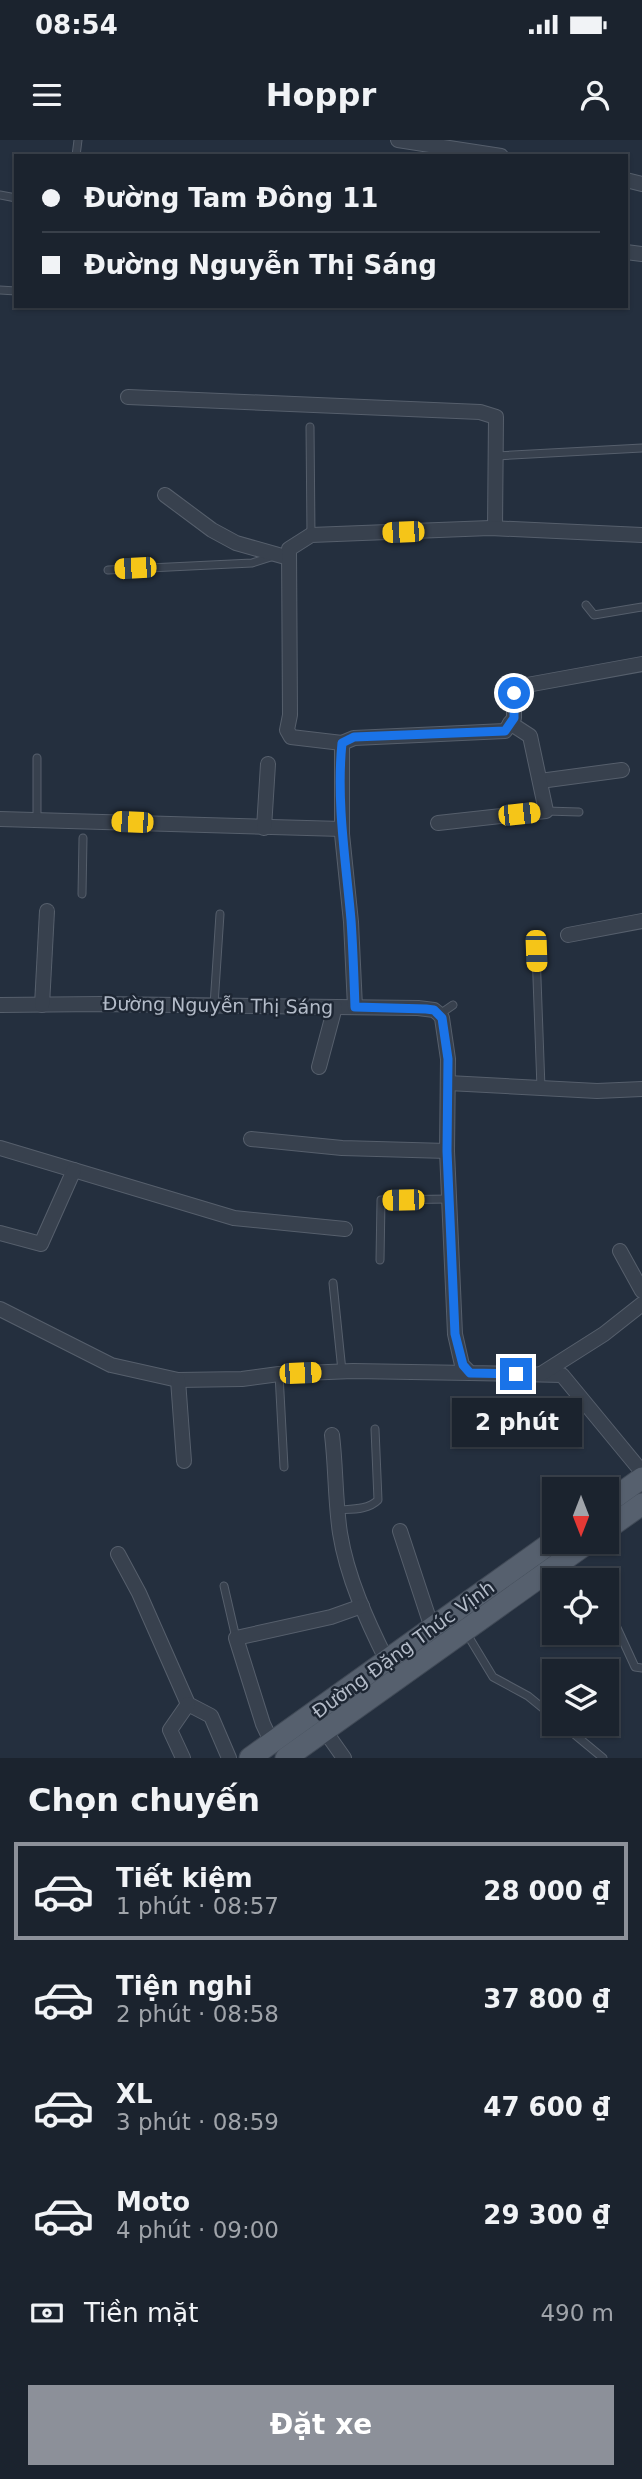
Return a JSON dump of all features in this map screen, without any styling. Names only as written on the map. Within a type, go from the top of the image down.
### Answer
[{"type":"main road","points":[[620,1494],[642,1478]]},
{"type":"main road","points":[[620,1519],[642,1504]]},
{"type":"main road","name":"Đường Đặng Thúc Vịnh","points":[[279,1751],[387,1661],[542,1549]]},
{"type":"main road","name":"Đường Đặng Thúc Vịnh","points":[[250,1758],[279,1751],[325,1731],[571,1554]]},
{"type":"street","points":[[398,140],[488,154]]},
{"type":"street","points":[[128,397],[480,412],[496,417],[495,528]]},
{"type":"street","points":[[165,495],[212,530],[236,543],[283,556]]},
{"type":"street","points":[[642,535],[495,528],[311,536],[289,549],[283,556],[289,715],[287,730],[291,737],[342,743],[354,737],[505,731],[514,718],[514,693],[527,685],[642,664]]},
{"type":"street","points":[[438,822],[546,811],[530,736],[510,723]]},
{"type":"street","points":[[342,743],[342,829],[351,922],[355,1007]]},
{"type":"street","points":[[264,828],[268,764]]},
{"type":"street","points":[[540,781],[622,770]]},
{"type":"street","points":[[0,819],[342,829]]},
{"type":"street","points":[[43,1005],[47,911]]},
{"type":"street","points":[[568,934],[642,921]]},
{"type":"street","name":"Đường Nguyễn Thị Sáng","points":[[0,1005],[418,1008],[434,1010],[439,1014]]},
{"type":"street","points":[[319,1067],[335,1007]]},
{"type":"street","points":[[439,1014],[442,1018],[448,1059],[447,1151],[455,1334],[463,1365],[470,1373]]},
{"type":"street","points":[[448,1083],[597,1091],[642,1089]]},
{"type":"street","points":[[251,1139],[342,1148],[447,1151]]},
{"type":"street","points":[[0,1148],[234,1218],[345,1228]]},
{"type":"street","points":[[0,1233],[41,1244],[74,1170]]},
{"type":"street","points":[[620,1251],[642,1291]]},
{"type":"street","points":[[540,1375],[604,1334],[642,1304]]},
{"type":"street","points":[[0,1309],[111,1365],[178,1380],[242,1379],[342,1371],[562,1375],[642,1472]]},
{"type":"street","points":[[178,1380],[184,1461]]},
{"type":"street","points":[[332,1435],[340,1534],[352,1579],[372,1632],[387,1661]]},
{"type":"street","points":[[400,1531],[432,1628]]},
{"type":"street","points":[[118,1553],[139,1593],[188,1704],[211,1716],[229,1758]]},
{"type":"street","points":[[279,1751],[262,1724],[236,1638],[331,1617],[362,1605]]},
{"type":"street","points":[[183,1758],[170,1730],[188,1704]]},
{"type":"street","points":[[325,1731],[344,1758]]},
{"type":"lane","points":[[310,427],[311,536]]},
{"type":"lane","points":[[495,456],[642,448]]},
{"type":"lane","points":[[108,570],[252,563],[283,556]]},
{"type":"lane","points":[[586,605],[594,615],[642,607]]},
{"type":"lane","points":[[37,758],[37,819]]},
{"type":"lane","points":[[546,811],[579,812]]},
{"type":"lane","points":[[82,894],[83,838]]},
{"type":"lane","points":[[214,1005],[220,914]]},
{"type":"lane","points":[[536,951],[541,1088]]},
{"type":"lane","points":[[439,1014],[453,1005]]},
{"type":"lane","points":[[380,1260],[381,1200],[449,1199]]},
{"type":"lane","points":[[333,1283],[342,1371]]},
{"type":"lane","points":[[279,1374],[284,1467]]},
{"type":"lane","points":[[338,1510],[364,1507],[378,1500],[375,1429]]},
{"type":"lane","points":[[558,1563],[563,1568]]},
{"type":"lane","points":[[224,1586],[236,1638]]},
{"type":"lane","points":[[465,1630],[493,1677],[528,1696],[542,1707]]},
{"type":"lane","points":[[619,1633],[635,1667],[642,1668]]},
{"type":"lane","points":[[576,1736],[603,1758]]},
{"type":"route","points":[[514,693],[514,718],[505,731],[354,737],[342,743],[340,767],[342,834],[351,922],[355,1007],[434,1010],[442,1018],[448,1059],[447,1151],[455,1334],[463,1365],[470,1373],[516,1374]]}]
